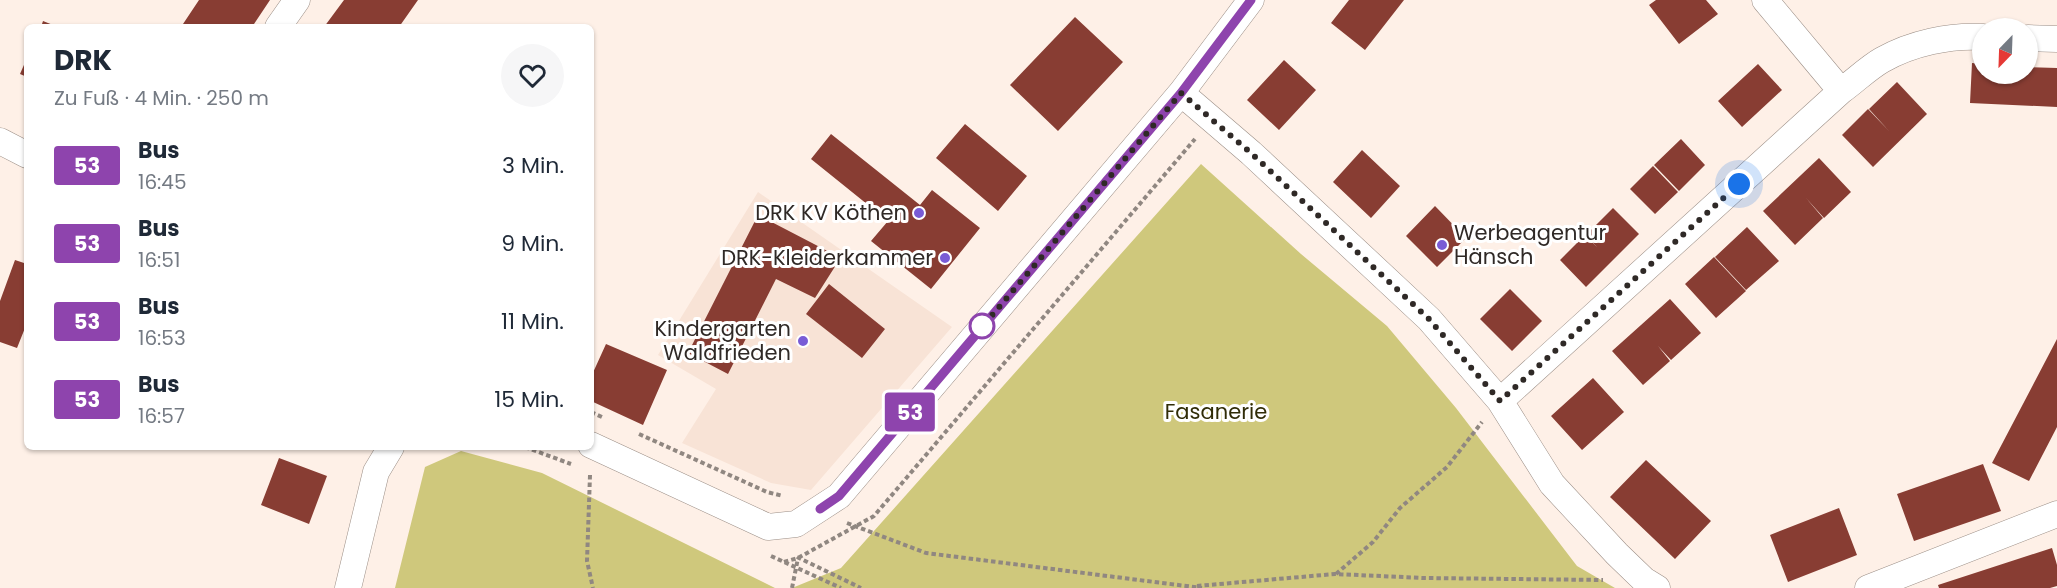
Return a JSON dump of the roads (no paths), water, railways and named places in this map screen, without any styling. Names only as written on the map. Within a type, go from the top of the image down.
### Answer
[{"type":"street","points":[[280,24],[297,0]]},
{"type":"street","points":[[596,447],[768,527],[796,524],[820,509],[839,496],[1181,93],[1251,0]]},
{"type":"street","points":[[1765,0],[1841,92]]},
{"type":"street","points":[[1500,401],[1841,92],[1882,60],[1913,46],[1972,36]]},
{"type":"street","points":[[2038,38],[2057,39]]},
{"type":"street","points":[[1181,93],[1259,161],[1429,319],[1500,401],[1552,484],[1617,554],[1651,584]]},
{"type":"street","points":[[0,141],[24,153]]},
{"type":"street","points":[[348,588],[376,472],[388,450]]},
{"type":"street","points":[[1868,588],[2057,514]]},
{"type":"place","name":"DRK KV Köthen","points":[[919,213]]},
{"type":"place","name":"Werbeagentur Hänsch","points":[[1442,245]]},
{"type":"place","name":"DRK-Kleiderkammer","points":[[945,258]]},
{"type":"place","name":"Kindergarten Waldfrieden","points":[[803,341]]},
{"type":"park label","name":"Fasanerie","points":[[1216,412]]}]
